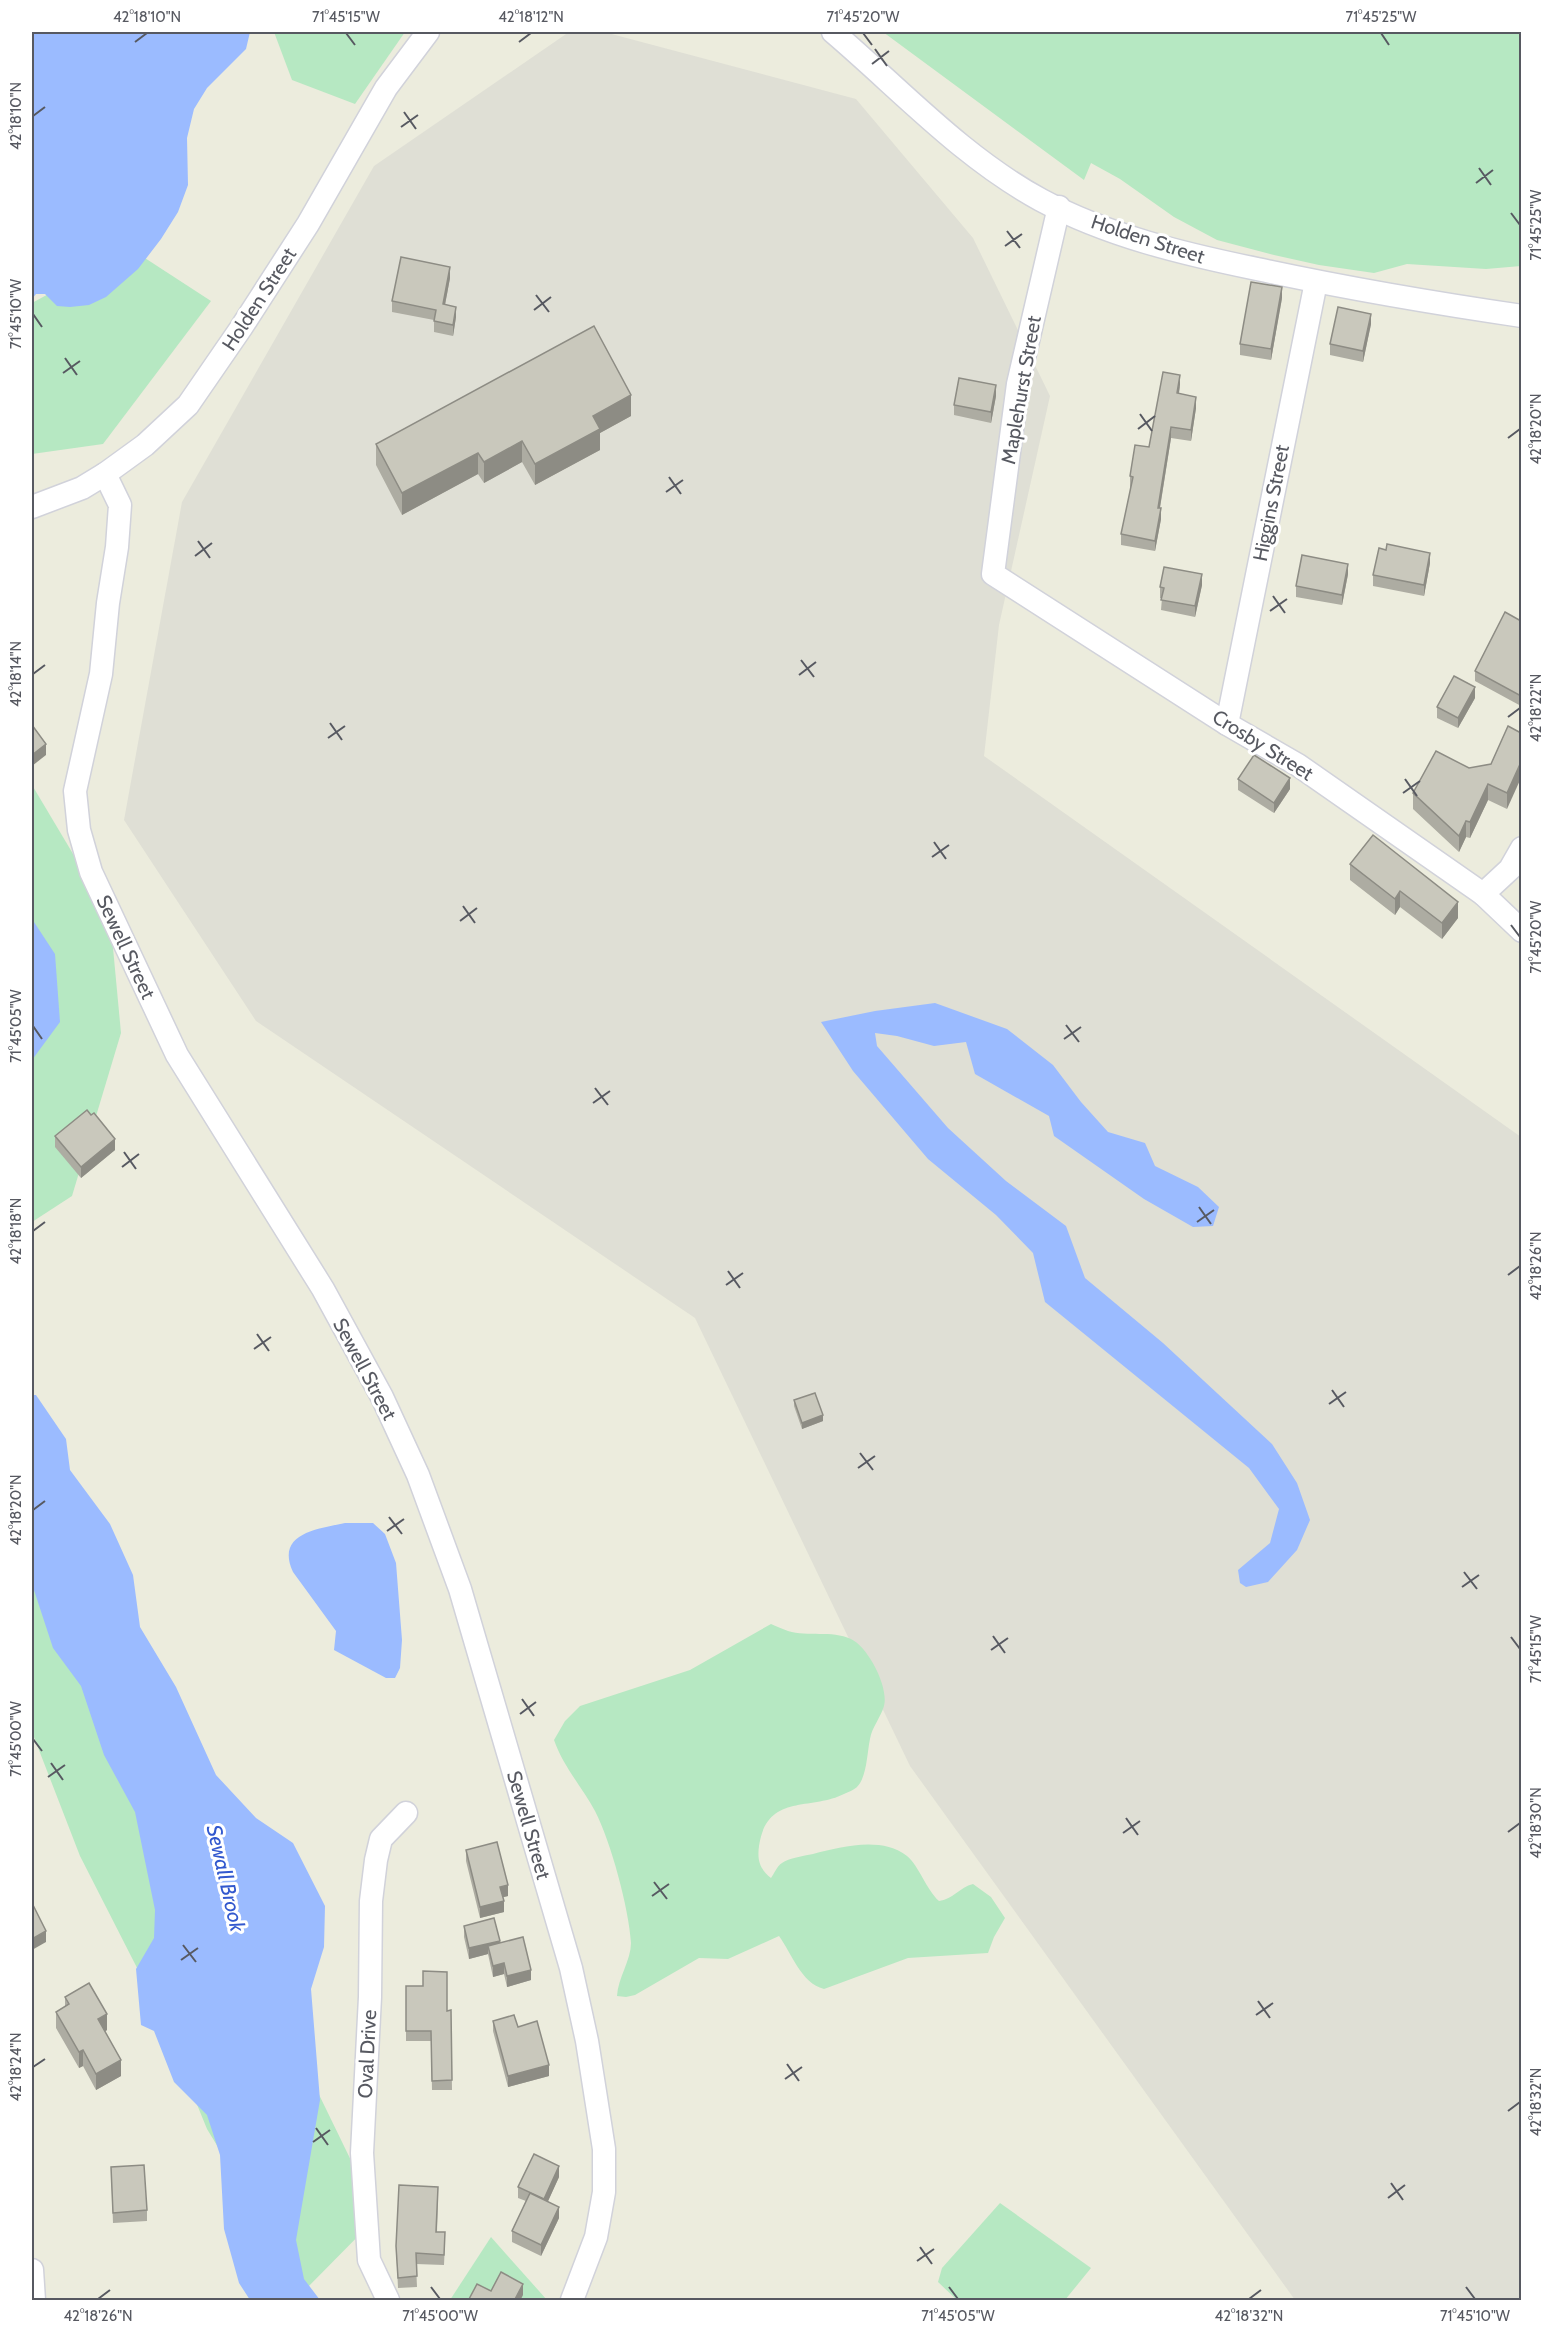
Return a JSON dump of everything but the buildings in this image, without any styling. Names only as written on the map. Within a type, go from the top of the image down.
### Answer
[{"type":"street","name":"Holden Street","points":[[32,507],[82,488],[105,474],[145,445],[188,405],[308,224],[386,88],[428,32]]},
{"type":"street","name":"Holden Street","points":[[833,32],[879,71],[932,123],[972,154],[1042,200],[1082,218],[1200,257],[1316,282],[1521,316]]},
{"type":"street","name":"Maplehurst Street","points":[[994,574],[1018,384],[1059,207]]},
{"type":"street","name":"Higgins Street","points":[[1227,724],[1316,282]]},
{"type":"street","name":"Sewell Street","points":[[105,474],[120,505],[117,547],[101,674],[75,791],[79,830],[91,872],[177,1055],[323,1289],[382,1397],[418,1475],[460,1589],[571,1968],[587,2041],[604,2149],[604,2192],[596,2237],[572,2301]]},
{"type":"street","name":"Crosby Street","points":[[994,574],[1227,724],[1298,765],[1483,894],[1521,932]]},
{"type":"street","points":[[1483,894],[1510,869],[1521,848]]},
{"type":"street","name":"Oval Drive","points":[[388,2301],[369,2260],[362,2153],[370,1997],[371,1901],[381,1839],[406,1814]]},
{"type":"street","points":[[32,2270],[34,2301]]},
{"type":"shaded area","points":[[569,32],[604,32],[856,99],[973,238],[1050,396],[999,625],[984,756],[1521,1137],[1521,2300],[1295,2300],[910,1766],[695,1318],[256,1021],[124,820],[182,502],[374,166]]},
{"type":"green space","points":[[274,32],[405,32],[355,104],[292,80]]},
{"type":"green space","points":[[883,32],[1521,32],[1521,266],[1486,269],[1407,264],[1374,273],[1319,265],[1217,240],[1174,217],[1120,179],[1091,163],[1084,180]]},
{"type":"green space","points":[[131,249],[211,301],[103,444],[32,454],[32,303]]},
{"type":"green space","points":[[32,785],[110,916],[121,1033],[72,1196],[32,1222]]},
{"type":"green space","points":[[32,1465],[240,1932],[378,2216],[305,2290],[207,2129],[158,2009],[80,1856],[32,1732]]},
{"type":"green space","points":[[771,1624],[796,1633],[843,1636],[858,1643],[876,1668],[885,1698],[883,1710],[871,1735],[865,1771],[860,1783],[856,1788],[844,1794],[831,1799],[792,1806],[771,1818],[764,1829],[759,1846],[758,1856],[764,1871],[771,1878],[780,1864],[792,1858],[848,1846],[885,1846],[897,1850],[911,1860],[939,1901],[973,1884],[991,1897],[1005,1918],[988,1953],[908,1958],[824,1989],[809,1981],[803,1974],[779,1936],[728,1959],[699,1958],[635,1995],[617,1996],[631,1943],[623,1894],[601,1824],[590,1802],[562,1759],[554,1740],[565,1721],[580,1706],[690,1670]]},
{"type":"green space","points":[[1000,2203],[1091,2268],[1065,2300],[957,2300],[938,2282],[942,2268]]},
{"type":"green space","points":[[491,2237],[547,2300],[450,2300]]},
{"type":"water","points":[[32,32],[250,32],[246,49],[207,88],[194,109],[187,138],[188,185],[178,212],[138,269],[106,297],[89,305],[57,306],[45,294],[36,294],[32,299]]},
{"type":"water","points":[[32,919],[55,954],[60,1022],[32,1060]]},
{"type":"water","points":[[935,1003],[1007,1029],[1053,1065],[1081,1102],[1108,1132],[1145,1143],[1155,1166],[1198,1187],[1219,1207],[1213,1226],[1193,1227],[1144,1199],[1054,1136],[1049,1116],[975,1074],[966,1042],[934,1046],[897,1036],[875,1033],[877,1046],[948,1128],[1006,1181],[1066,1226],[1085,1278],[1163,1343],[1272,1444],[1297,1483],[1310,1520],[1297,1550],[1268,1582],[1246,1587],[1240,1583],[1238,1570],[1270,1543],[1279,1509],[1249,1468],[1045,1302],[1033,1253],[996,1215],[928,1159],[853,1071],[821,1022],[875,1011]]},
{"type":"water","name":"Sewall Brook","points":[[32,1395],[36,1395],[66,1439],[70,1470],[110,1524],[133,1575],[140,1627],[176,1687],[216,1775],[256,1818],[293,1843],[325,1906],[324,1947],[311,1989],[320,2100],[296,2240],[304,2279],[320,2300],[250,2300],[239,2283],[224,2229],[220,2155],[207,2115],[174,2082],[154,2031],[141,2025],[136,1969],[154,1938],[155,1910],[135,1812],[104,1755],[81,1686],[53,1648],[32,1584]]},
{"type":"water","points":[[345,1523],[373,1523],[385,1534],[396,1563],[402,1640],[400,1668],[395,1678],[386,1678],[334,1650],[336,1631],[293,1572],[289,1559],[294,1541],[312,1531]]}]
